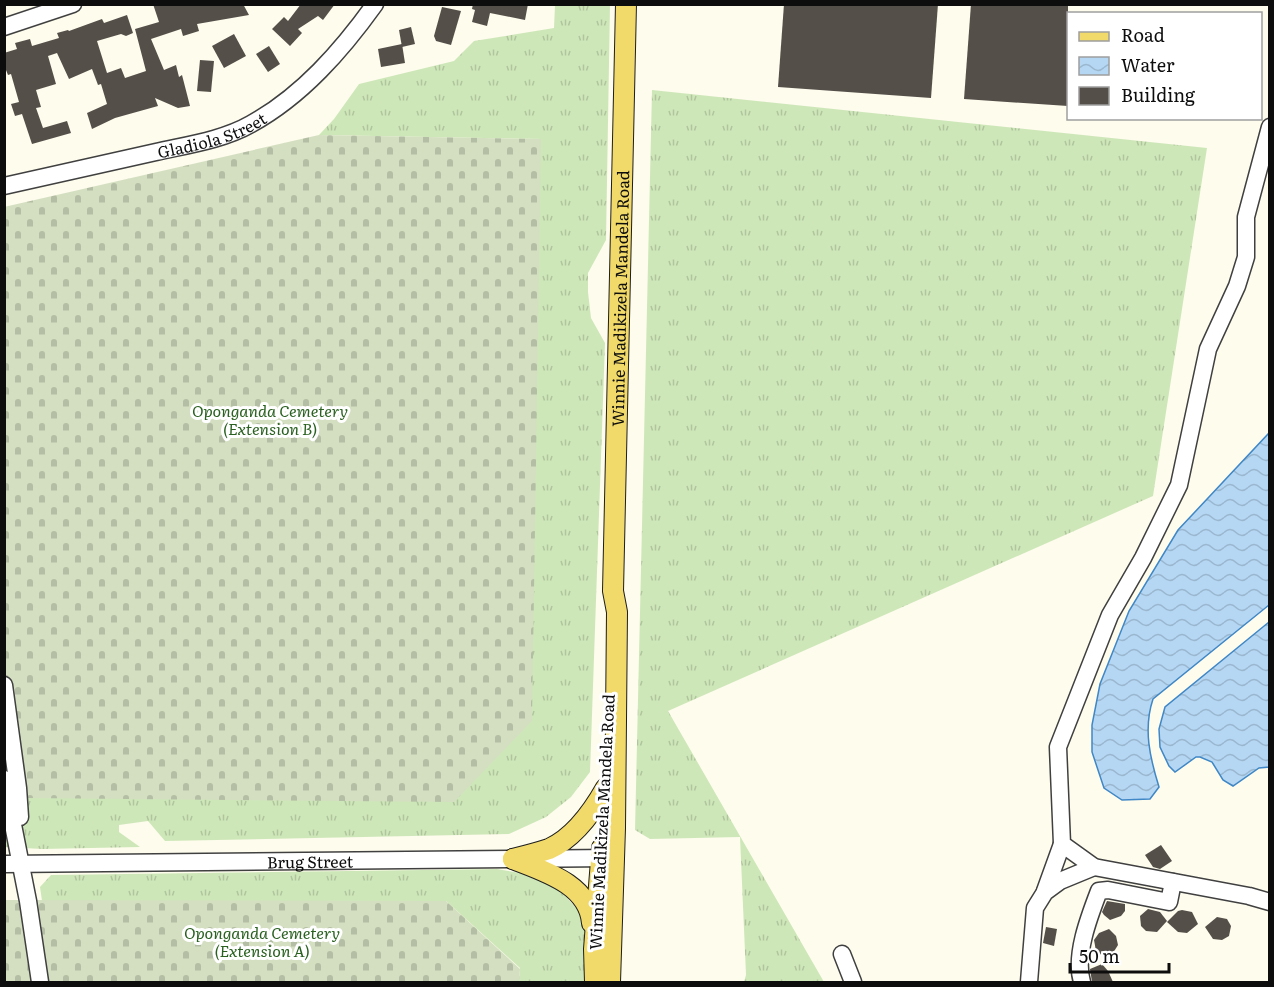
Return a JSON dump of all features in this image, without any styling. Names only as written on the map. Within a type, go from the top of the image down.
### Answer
[{"type":"main road","name":"Winnie Madikizela Mandela Road","points":[[595,982],[594,949],[608,858],[617,612],[613,591],[626,4]]},
{"type":"main road","name":"Winnie Madikizela Mandela Road","points":[[610,982],[606,789],[608,612],[613,591]]},
{"type":"main road","points":[[513,859],[551,848],[573,832],[591,814],[606,789]]},
{"type":"main road","points":[[513,859],[567,883],[578,893],[591,915],[594,949]]},
{"type":"street","points":[[4,27],[73,4]]},
{"type":"street","name":"Gladiola Street","points":[[4,186],[201,141],[249,125],[280,106],[310,79],[341,48],[375,4]]},
{"type":"street","points":[[1029,982],[1035,908],[1045,892],[1062,844],[1058,747],[1110,615],[1143,558],[1179,485],[1208,349],[1237,286],[1246,257],[1246,217],[1269,127]]},
{"type":"street","points":[[4,685],[18,788],[12,865]]},
{"type":"street","points":[[4,779],[12,865],[28,901],[40,982]]},
{"type":"street","points":[[1062,844],[1094,867],[1249,896],[1269,902]]},
{"type":"street","name":"Brug Street","points":[[12,865],[608,858]]},
{"type":"street","points":[[1045,892],[1060,880],[1094,867]]},
{"type":"street","points":[[1082,982],[1080,964],[1084,933],[1099,891],[1108,890],[1169,902],[1173,882]]},
{"type":"street","points":[[842,954],[853,982]]},
{"type":"green space","points":[[555,5],[610,5],[606,240],[588,273],[591,318],[605,343],[590,772],[571,797],[546,817],[509,834],[165,841],[148,821],[119,825],[119,832],[140,847],[42,849],[5,847],[5,790],[541,139],[319,135],[334,119],[359,84],[454,61],[474,41],[554,28]]},
{"type":"green space","points":[[652,90],[1207,148],[1153,496],[668,711],[824,982],[744,982],[746,975],[740,837],[650,839],[635,830]]},
{"type":"green space","name":"Oponganda Cemetery (Extension B)","points":[[319,135],[541,139],[532,721],[454,802],[25,798],[5,790],[4,207]]},
{"type":"green space","points":[[497,869],[520,873],[559,889],[579,911],[585,929],[587,982],[519,982],[520,968],[446,901],[42,901],[40,887],[51,875]]},
{"type":"green space","name":"Oponganda Cemetery (Extension A)","points":[[5,900],[446,901],[520,969],[519,982],[5,982]]},
{"type":"water","points":[[1269,433],[1269,605],[1153,699],[1148,732],[1159,787],[1150,799],[1122,800],[1104,788],[1092,752],[1092,725],[1100,684],[1129,611],[1178,530]]},
{"type":"water","points":[[1269,622],[1269,767],[1259,768],[1233,786],[1223,780],[1212,762],[1200,757],[1196,757],[1175,772],[1169,766],[1160,747],[1159,729],[1165,707]]},
{"type":"building","points":[[153,4],[243,4],[249,15],[197,24],[199,31],[183,36],[181,29],[151,39],[164,70],[176,65],[179,77],[182,75],[190,106],[178,108],[155,98],[158,106],[115,118],[92,129],[87,113],[107,104],[101,84],[98,85],[92,69],[69,79],[57,53],[48,56],[56,84],[36,90],[41,107],[36,108],[43,128],[67,121],[71,133],[32,144],[22,114],[15,116],[11,104],[19,102],[11,74],[8,75],[4,65],[4,53],[17,49],[15,43],[30,39],[32,46],[59,38],[57,33],[102,19],[104,23],[127,15],[133,33],[97,41],[107,73],[121,68],[125,78],[146,71],[135,29],[159,22]]},
{"type":"building","points":[[301,4],[335,4],[323,20],[318,16],[298,29],[302,33],[290,46],[272,29],[284,17],[288,21]]},
{"type":"building","points":[[473,4],[528,4],[525,20],[490,13],[487,26],[472,22],[475,10],[472,9]]},
{"type":"building","points":[[784,4],[938,4],[931,98],[778,87]]},
{"type":"building","points":[[971,4],[1068,4],[1067,106],[964,99]]},
{"type":"building","points":[[442,7],[461,11],[451,45],[436,41],[434,36]]},
{"type":"building","points":[[411,27],[415,44],[402,47],[399,30]]},
{"type":"building","points":[[234,34],[246,56],[224,68],[212,46]]},
{"type":"building","points":[[402,44],[405,63],[381,67],[378,49]]},
{"type":"building","points":[[269,46],[280,64],[268,72],[256,54]]},
{"type":"building","points":[[200,60],[214,61],[211,92],[197,91]]},
{"type":"building","points":[[1161,845],[1172,861],[1160,869],[1153,867],[1145,855]]},
{"type":"building","points":[[1107,901],[1125,904],[1125,911],[1121,916],[1110,920],[1102,912]]},
{"type":"building","points":[[1148,909],[1160,912],[1167,921],[1157,932],[1146,931],[1141,926],[1140,916]]},
{"type":"building","points":[[1182,910],[1192,912],[1198,924],[1187,933],[1178,932],[1167,922]]},
{"type":"building","points":[[1217,917],[1227,919],[1231,926],[1229,936],[1222,940],[1213,939],[1205,927]]},
{"type":"building","points":[[1046,927],[1057,929],[1054,946],[1043,943]]},
{"type":"building","points":[[1109,929],[1116,936],[1118,945],[1113,953],[1104,957],[1096,951],[1094,940],[1099,933]]},
{"type":"building","points":[[1102,964],[1113,982],[1092,982],[1090,969]]}]
